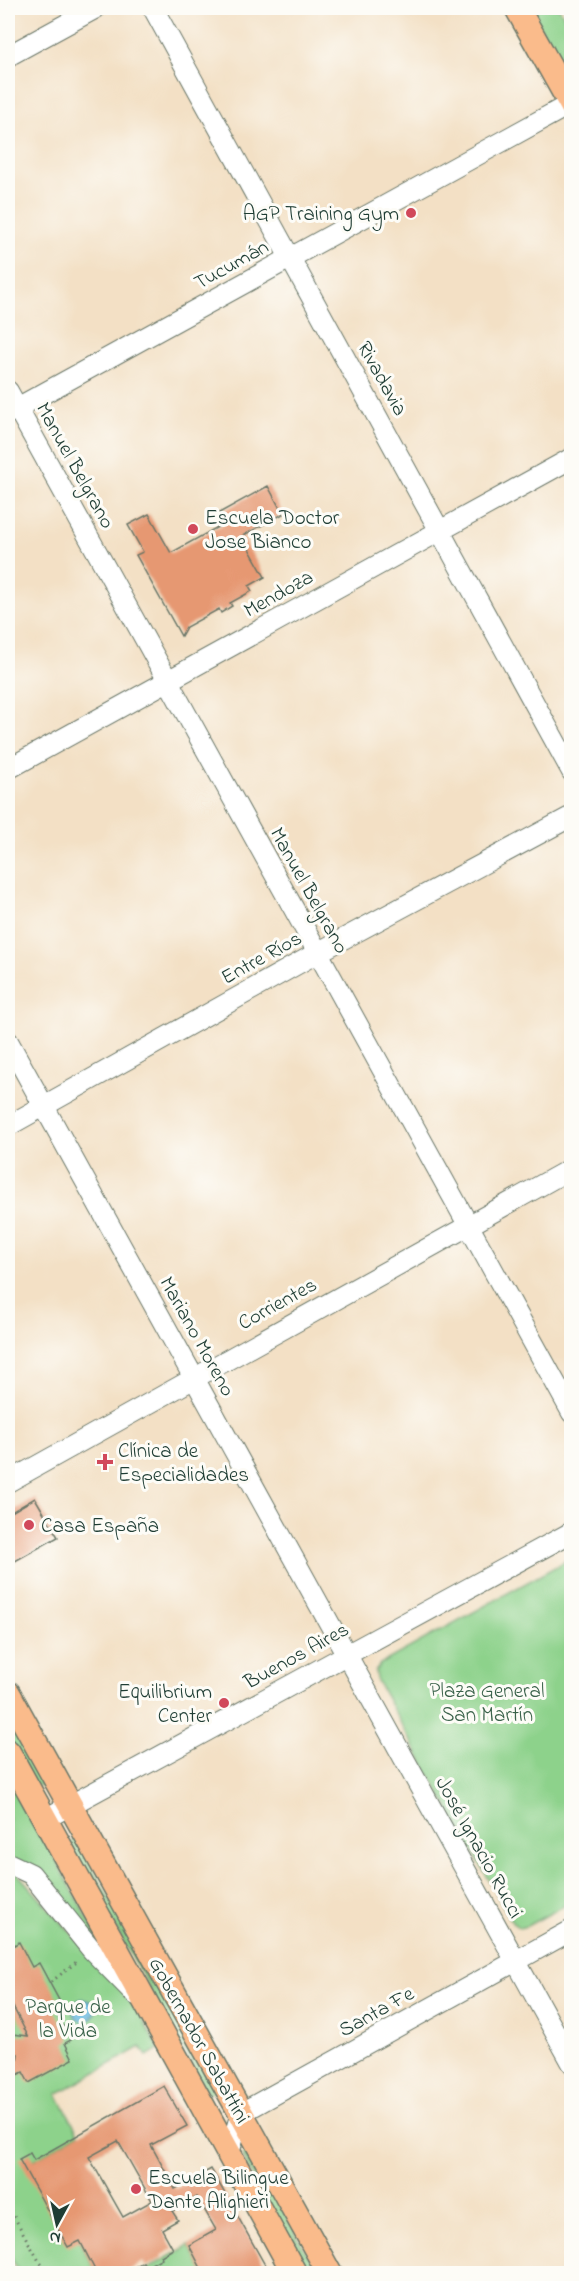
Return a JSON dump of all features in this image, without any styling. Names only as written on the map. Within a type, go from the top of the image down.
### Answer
[{"type":"main road","points":[[517,8],[571,104]]},
{"type":"main road","name":"Gobernador Sabattini","points":[[8,1693],[330,2274]]},
{"type":"main road","name":"Gobernador Sabattini","points":[[8,1752],[295,2274]]},
{"type":"main road","points":[[203,2107],[220,2107],[235,2103]]},
{"type":"street","points":[[8,56],[96,8]]},
{"type":"street","name":"Rivadavia","points":[[153,8],[178,50],[289,260],[572,772]]},
{"type":"street","points":[[166,8],[178,50]]},
{"type":"street","name":"Tucumán","points":[[11,404],[289,260],[571,104]]},
{"type":"street","name":"Manuel Belgrano","points":[[11,404],[169,682],[572,1413]]},
{"type":"street","name":"Mendoza","points":[[8,769],[572,458]]},
{"type":"street","name":"Entre Ríos","points":[[8,1126],[317,953],[572,816]]},
{"type":"street","name":"Mariano Moreno","points":[[8,1041],[346,1655]]},
{"type":"street","name":"Corrientes","points":[[8,1482],[572,1168]]},
{"type":"street","name":"Buenos Aires","points":[[45,1820],[572,1532]]},
{"type":"street","name":"José Ignacio Rucci","points":[[346,1655],[572,2063]]},
{"type":"street","points":[[8,1863],[31,1874],[92,1950],[149,2008]]},
{"type":"street","name":"Santa Fe","points":[[235,2103],[572,1930]]},
{"type":"street","points":[[229,2153],[235,2103]]},
{"type":"path","points":[[51,1982],[83,1958]]},
{"type":"path","points":[[8,2206],[39,2262],[49,2274]]},
{"type":"green space","points":[[529,8],[559,8],[571,29],[571,83]]},
{"type":"green space","name":"Plaza General San Martín","points":[[571,1558],[571,1902],[519,1928],[513,1923],[376,1679],[375,1671],[380,1664]]},
{"type":"green space","points":[[8,1711],[46,1782],[42,1786],[35,1785],[8,1735]]},
{"type":"green space","points":[[8,1773],[110,1959],[8,1857]]},
{"type":"green space","points":[[77,1839],[215,2091],[208,2094],[69,1843]]},
{"type":"green space","name":"Parque de la Vida","points":[[8,1869],[16,1872],[131,1999],[159,2049],[147,2056],[141,2047],[57,2094],[79,2134],[34,2160],[97,2273],[20,2273],[8,2253]]},
{"type":"green space","points":[[245,2152],[250,2152],[318,2273],[305,2273],[242,2156]]},
{"type":"green space","points":[[189,2245],[204,2273],[139,2274]]},
{"type":"water","points":[[84,1999],[92,2002],[95,2010],[92,2018],[84,2021],[76,2018],[73,2010],[76,2002]]},
{"type":"building","points":[[268,486],[283,514],[242,536],[265,577],[249,586],[252,591],[230,603],[232,606],[221,613],[219,609],[186,627],[181,636],[136,555],[143,552],[128,525],[149,514],[171,553],[225,523],[219,513]]},
{"type":"building","name":"Casa España","points":[[35,1498],[58,1537],[8,1565],[8,1514]]},
{"type":"building","points":[[19,1942],[32,1967],[39,1963],[61,2004],[53,2008],[71,2040],[65,2043],[73,2059],[29,2083],[23,2072],[15,2076],[18,2054],[11,2053],[13,2034],[28,2036],[8,1997],[8,1949]]},
{"type":"building","name":"Escuela Bilingue Dante Alighieri","points":[[164,2086],[187,2126],[151,2145],[175,2189],[211,2169],[270,2274],[204,2274],[189,2245],[216,2230],[197,2197],[172,2211],[178,2220],[162,2229],[173,2249],[161,2256],[162,2258],[146,2267],[143,2262],[123,2274],[97,2274],[80,2241],[68,2247],[19,2159],[30,2153],[34,2160]],"holes":[[[118,2141],[152,2201],[123,2217],[89,2157]]]},
{"type":"place","name":"AGP Training Gym","points":[[411,213]]},
{"type":"place","name":"Escuela Doctor Jose Bianco","points":[[193,529]]},
{"type":"place","name":"Clínica de Especialidades","points":[[105,1462]]},
{"type":"place","name":"Casa España","points":[[29,1525]]},
{"type":"place","name":"Equilibrium Center","points":[[224,1703]]},
{"type":"place","name":"Escuela Bilingue Dante Alighieri","points":[[136,2189]]}]
